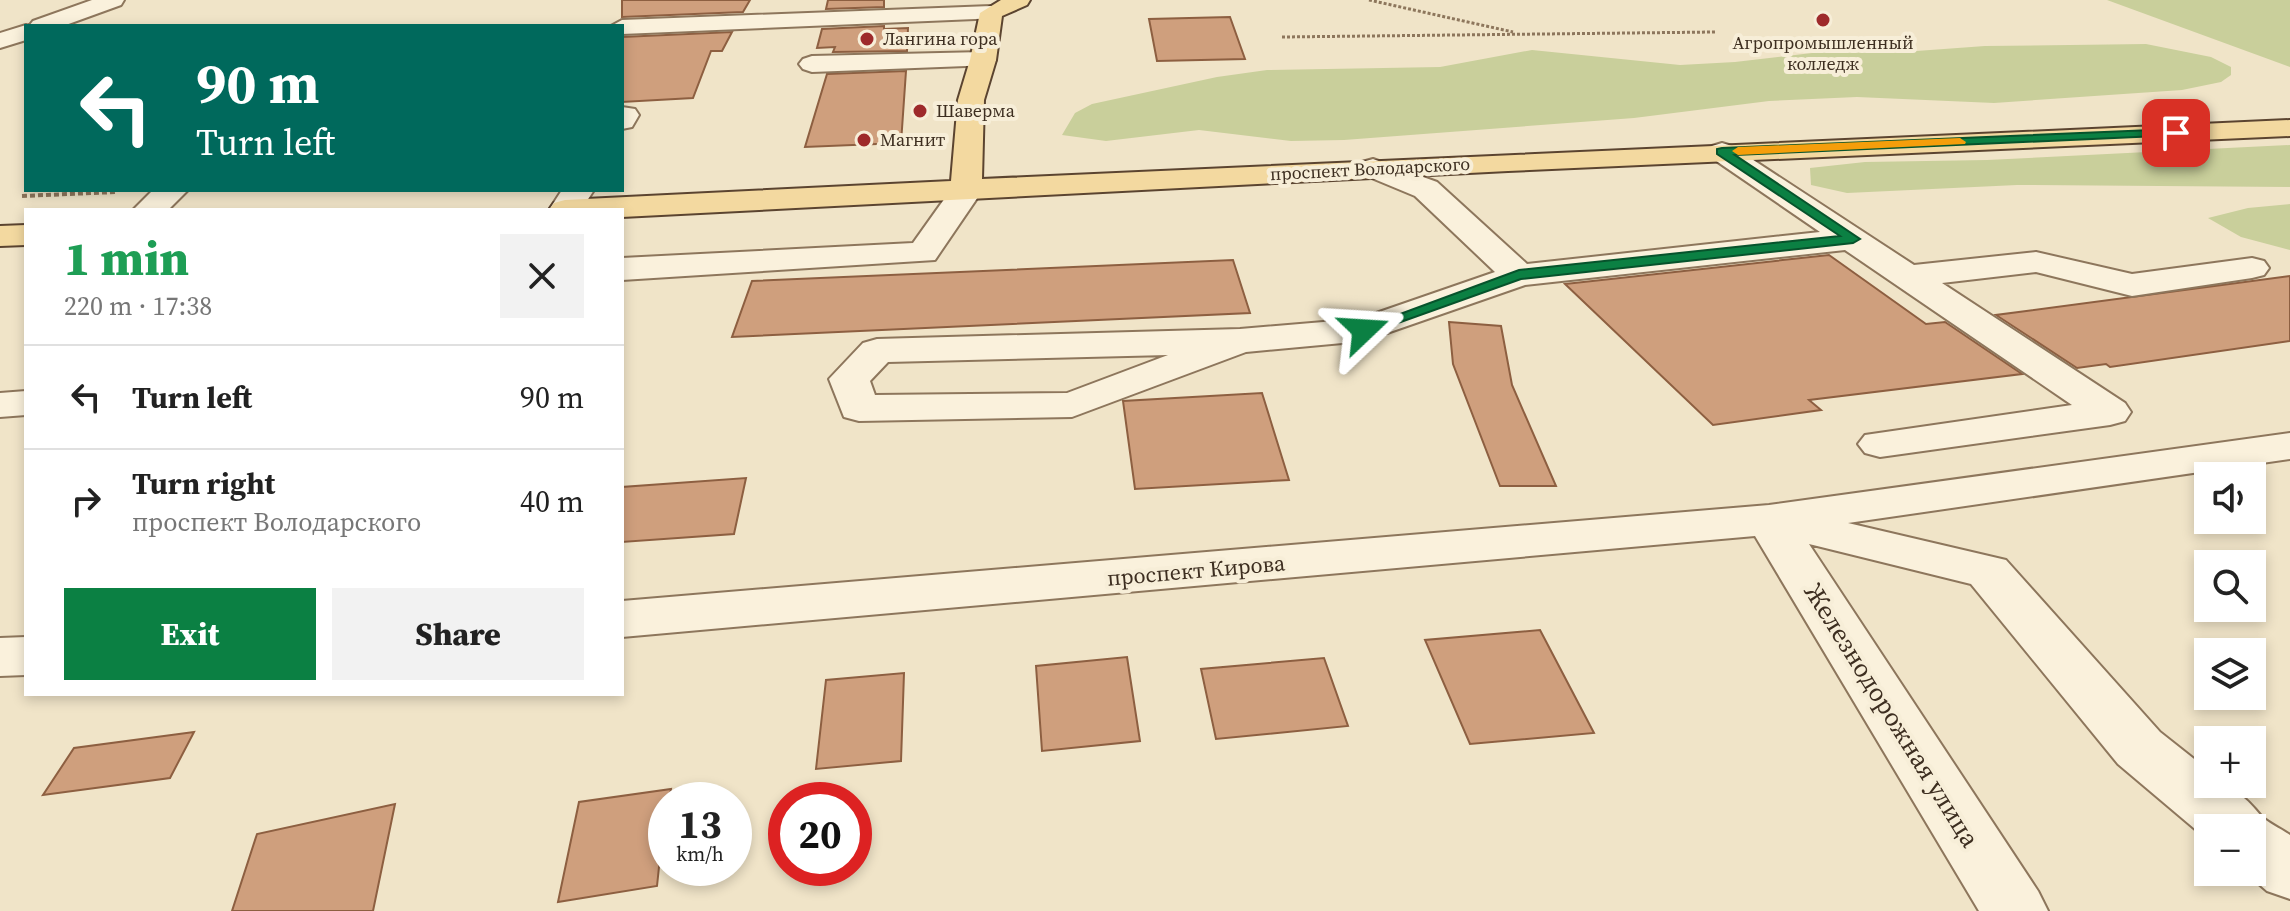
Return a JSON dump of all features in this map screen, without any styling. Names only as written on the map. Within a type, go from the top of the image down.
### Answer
[{"type":"main road","points":[[966,191],[971,100],[983,60],[991,13],[1019,0]]},
{"type":"main road","name":"проспект Володарского","points":[[607,208],[1373,168],[2290,128]]},
{"type":"main road","points":[[0,236],[24,235]]},
{"type":"street","points":[[47,24],[113,0]]},
{"type":"street","points":[[624,27],[991,13]]},
{"type":"street","points":[[0,41],[24,33]]},
{"type":"street","points":[[0,49],[24,48]]},
{"type":"street","points":[[812,64],[983,60]]},
{"type":"street","points":[[1722,152],[2110,412],[1880,444]]},
{"type":"street","points":[[1373,168],[1426,189],[1519,275]]},
{"type":"street","points":[[624,269],[923,253],[966,191]]},
{"type":"street","points":[[137,201],[166,192]]},
{"type":"street","points":[[1240,341],[1072,405],[859,408],[849,379],[877,351],[1240,341],[1364,330],[1519,275],[1853,239]]},
{"type":"street","points":[[1908,276],[2036,262],[2132,285],[2252,268]]},
{"type":"street","points":[[0,405],[24,403]]},
{"type":"street","name":"проспект Кирова","points":[[624,619],[1769,520],[2290,446]]},
{"type":"street","points":[[1769,520],[1988,572],[2139,748],[2220,814]]},
{"type":"street","name":"Железнодорожная улица","points":[[1769,520],[2015,911]]},
{"type":"street","points":[[0,657],[24,656]]},
{"type":"street","points":[[2266,852],[2290,872]]},
{"type":"path","points":[[1369,0],[1525,34]]},
{"type":"path","points":[[1282,37],[1715,32]]},
{"type":"path","points":[[16,196],[137,201]]},
{"type":"green space","points":[[2107,0],[2290,0],[2290,67]]},
{"type":"green space","points":[[2146,44],[2211,57],[2231,67],[2231,75],[2221,82],[2182,90],[1994,103],[1857,97],[1769,101],[1634,118],[1344,140],[1291,141],[1199,130],[1106,141],[1062,135],[1075,113],[1092,104],[1217,77],[1267,70],[1440,67],[1532,50],[1680,65],[1829,51],[1889,53],[1985,46]]},
{"type":"green space","points":[[2290,145],[2290,187],[2017,185],[1847,193],[1811,185],[1810,168],[1865,162],[1987,160]]},
{"type":"green space","points":[[2290,204],[2290,250],[2241,237],[2208,218],[2248,208]]},
{"type":"building","points":[[622,0],[750,0],[743,12],[622,17]]},
{"type":"building","points":[[828,0],[884,0],[884,7],[826,9]]},
{"type":"building","points":[[1230,17],[1245,59],[1157,61],[1149,19]]},
{"type":"building","points":[[884,26],[884,29],[908,28],[907,51],[833,52],[835,47],[817,48],[822,29]]},
{"type":"building","points":[[732,32],[722,51],[711,51],[693,98],[624,102],[624,37]]},
{"type":"building","points":[[906,71],[901,143],[805,147],[827,74]]},
{"type":"building","points":[[1829,255],[1926,324],[1945,322],[2022,374],[1809,400],[1821,410],[1713,425],[1565,284]]},
{"type":"building","points":[[1233,260],[1250,313],[732,337],[752,281]]},
{"type":"building","points":[[2290,276],[2290,341],[2110,367],[2106,364],[2077,368],[1996,315]]},
{"type":"building","points":[[1449,322],[1501,326],[1512,385],[1556,486],[1500,486],[1453,364]]},
{"type":"building","points":[[1262,393],[1289,480],[1135,489],[1123,401]]},
{"type":"building","points":[[746,478],[734,534],[624,542],[624,487]]},
{"type":"building","points":[[1540,630],[1594,733],[1470,744],[1425,640]]},
{"type":"building","points":[[1127,657],[1140,741],[1042,751],[1036,666]]},
{"type":"building","points":[[1324,658],[1348,726],[1216,739],[1201,669]]},
{"type":"building","points":[[904,673],[901,761],[816,769],[826,680]]},
{"type":"building","points":[[194,732],[170,778],[43,795],[74,748]]},
{"type":"building","points":[[648,792],[648,886],[657,886],[558,902],[579,802]]},
{"type":"building","points":[[395,804],[373,911],[232,911],[257,834]]},
{"type":"slow traffic","points":[[1738,151],[1960,142]]},
{"type":"place","name":"Агропромышленный колледж","points":[[1823,20]]},
{"type":"place","name":"Лангина гора","points":[[867,39]]},
{"type":"place","name":"Шаверма","points":[[920,111]]},
{"type":"place","name":"Магнит","points":[[864,140]]},
{"type":"route","points":[[1364,330],[1519,275],[1853,239],[1722,152],[2176,133]]}]
